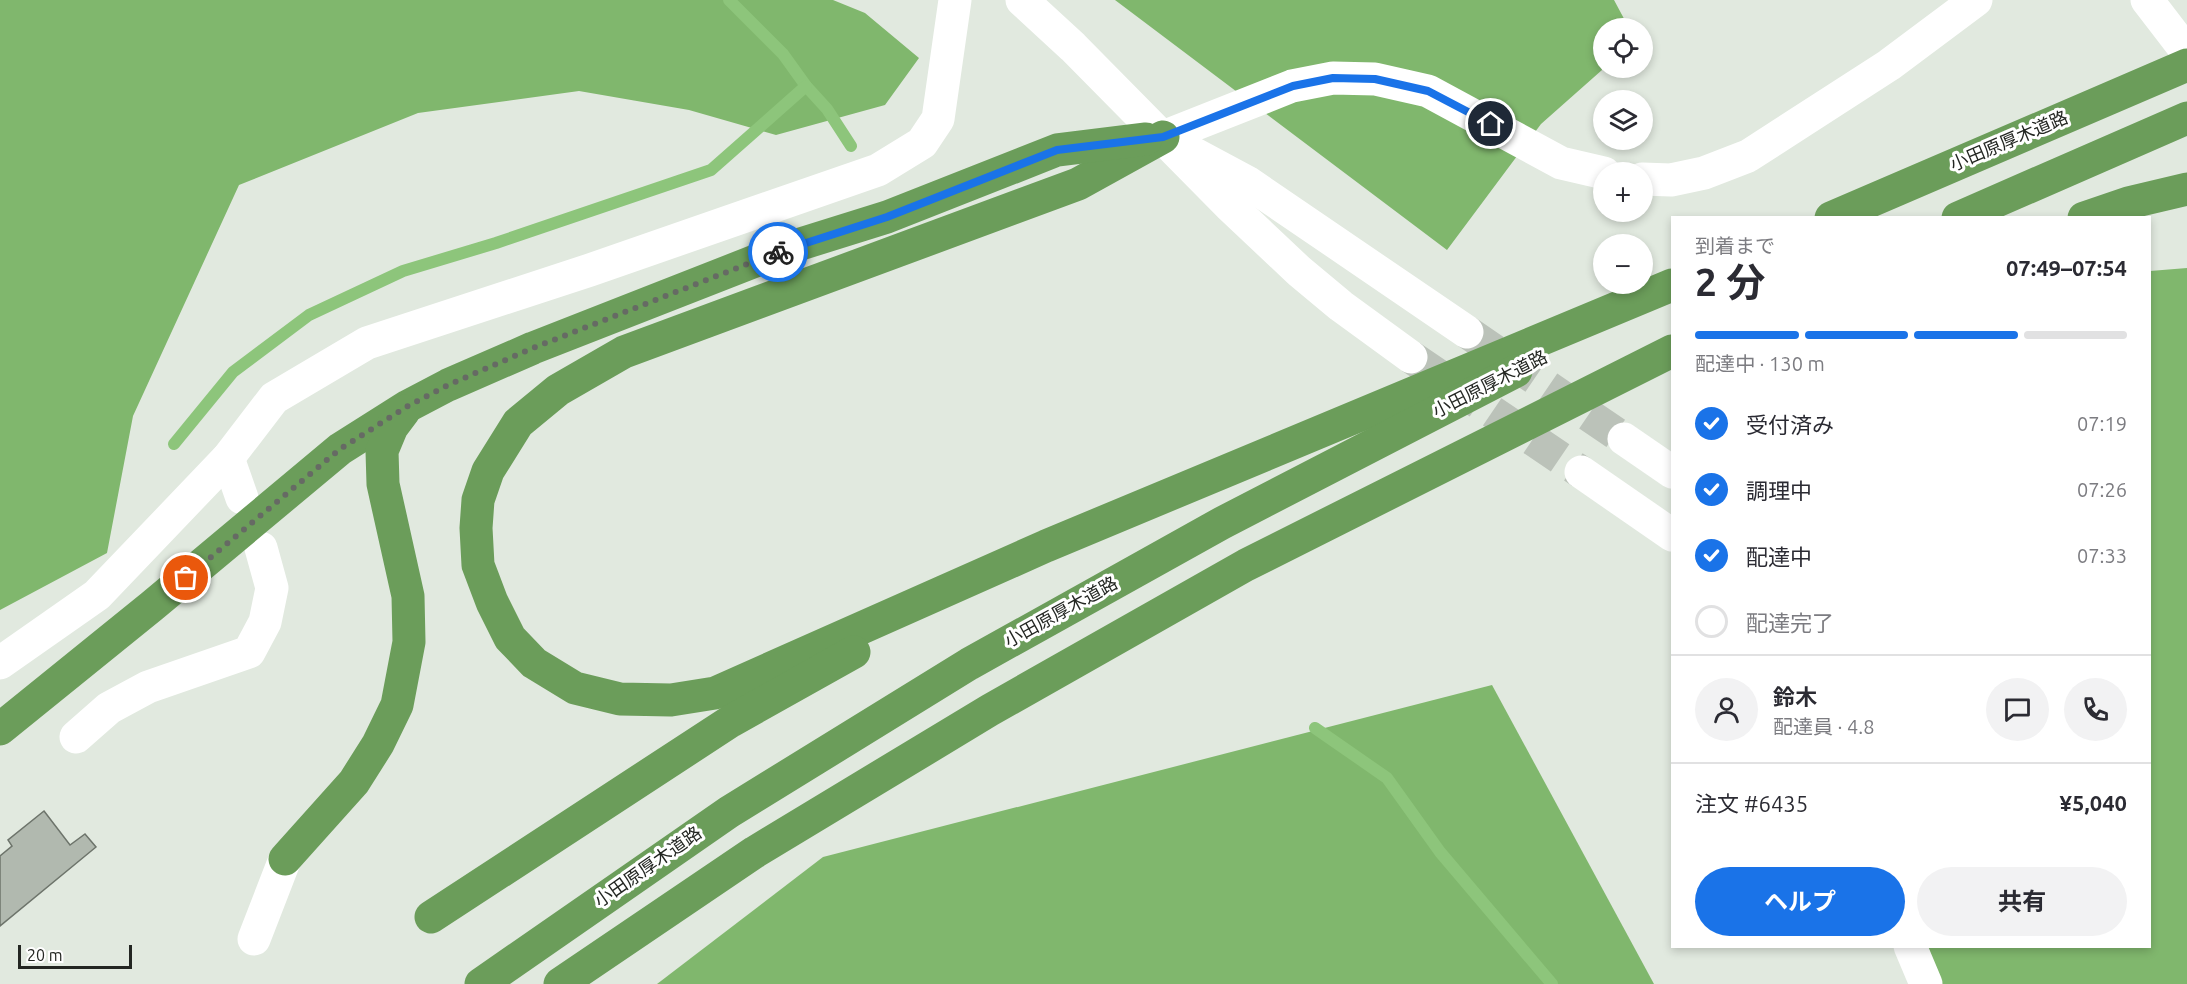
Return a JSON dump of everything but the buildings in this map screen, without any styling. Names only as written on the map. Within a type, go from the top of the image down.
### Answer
[{"type":"highway","name":"小田原厚木道路","points":[[1836,216],[2187,65]]},
{"type":"highway","points":[[1963,216],[2187,118]]},
{"type":"highway","points":[[0,729],[340,449],[408,406],[448,385],[533,348],[791,247],[887,217],[1057,150],[1163,137]]},
{"type":"highway","points":[[1163,137],[1078,184],[624,352],[558,390],[518,423],[488,471],[478,500],[476,528],[478,565],[492,602],[510,638],[534,663],[576,688],[620,699],[671,700],[715,693],[1046,546],[1671,285]]},
{"type":"highway","points":[[2090,216],[2128,203],[2187,189]]},
{"type":"highway","name":"小田原厚木道路","points":[[481,984],[729,812],[969,664],[1232,517],[1448,405],[1671,294]]},
{"type":"highway","points":[[560,984],[755,852],[990,710],[1246,565],[1671,351]]},
{"type":"highway","points":[[1473,450],[1671,374]]},
{"type":"highway","points":[[285,859],[354,782],[378,744],[397,705],[409,642],[408,597],[382,484],[381,451],[392,427],[408,406]]},
{"type":"highway","points":[[431,916],[731,721],[1046,546]]},
{"type":"street","points":[[0,663],[97,595],[228,458],[274,398],[367,343],[590,270],[878,170],[922,143],[938,119],[955,0]]},
{"type":"street","points":[[1022,0],[1073,47],[1229,205],[1299,271],[1341,306],[1411,357]]},
{"type":"street","points":[[1653,179],[1671,180],[1704,173],[1748,156],[1889,65],[1976,0]]},
{"type":"street","points":[[2149,2],[2187,52]]},
{"type":"street","points":[[1163,137],[1293,86],[1333,78],[1375,79],[1428,91],[1561,163],[1593,170]]},
{"type":"street","points":[[1163,137],[1247,182],[1467,332]]},
{"type":"street","points":[[1624,439],[1671,471]]},
{"type":"street","points":[[228,458],[242,498]]},
{"type":"street","points":[[1581,472],[1671,534]]},
{"type":"street","points":[[76,737],[109,708],[148,687],[249,652],[265,622],[272,588],[261,548]]},
{"type":"street","points":[[254,939],[285,859]]},
{"type":"street","points":[[1911,948],[1926,984]]},
{"type":"green space","points":[[0,0],[833,0],[865,13],[919,58],[885,105],[776,135],[689,110],[579,91],[418,113],[239,185],[133,416],[107,553],[0,610]]},
{"type":"green space","points":[[1115,0],[1614,0],[1624,18],[1593,18],[1593,78],[1541,124],[1447,250]]},
{"type":"green space","points":[[2187,268],[2187,984],[1923,984],[1922,948],[2151,948],[2151,271]]},
{"type":"green space","points":[[1492,685],[1654,984],[657,984],[823,857]]},
{"type":"waterway","points":[[729,0],[783,54],[806,86],[827,109],[851,146]]},
{"type":"waterway","points":[[174,444],[233,372],[309,315],[403,271],[496,243],[711,170],[806,86]]},
{"type":"waterway","points":[[1315,728],[1387,778],[1440,852],[1552,984]]},
{"type":"tunnel","points":[[1467,332],[1624,439]]},
{"type":"tunnel","points":[[1411,357],[1581,472]]},
{"type":"way so far","points":[[186,578],[340,449],[408,406],[448,385],[533,348],[778,252]]},
{"type":"route","points":[[778,252],[887,217],[1057,150],[1163,137],[1293,86],[1333,78],[1375,79],[1428,91],[1491,124]]}]
